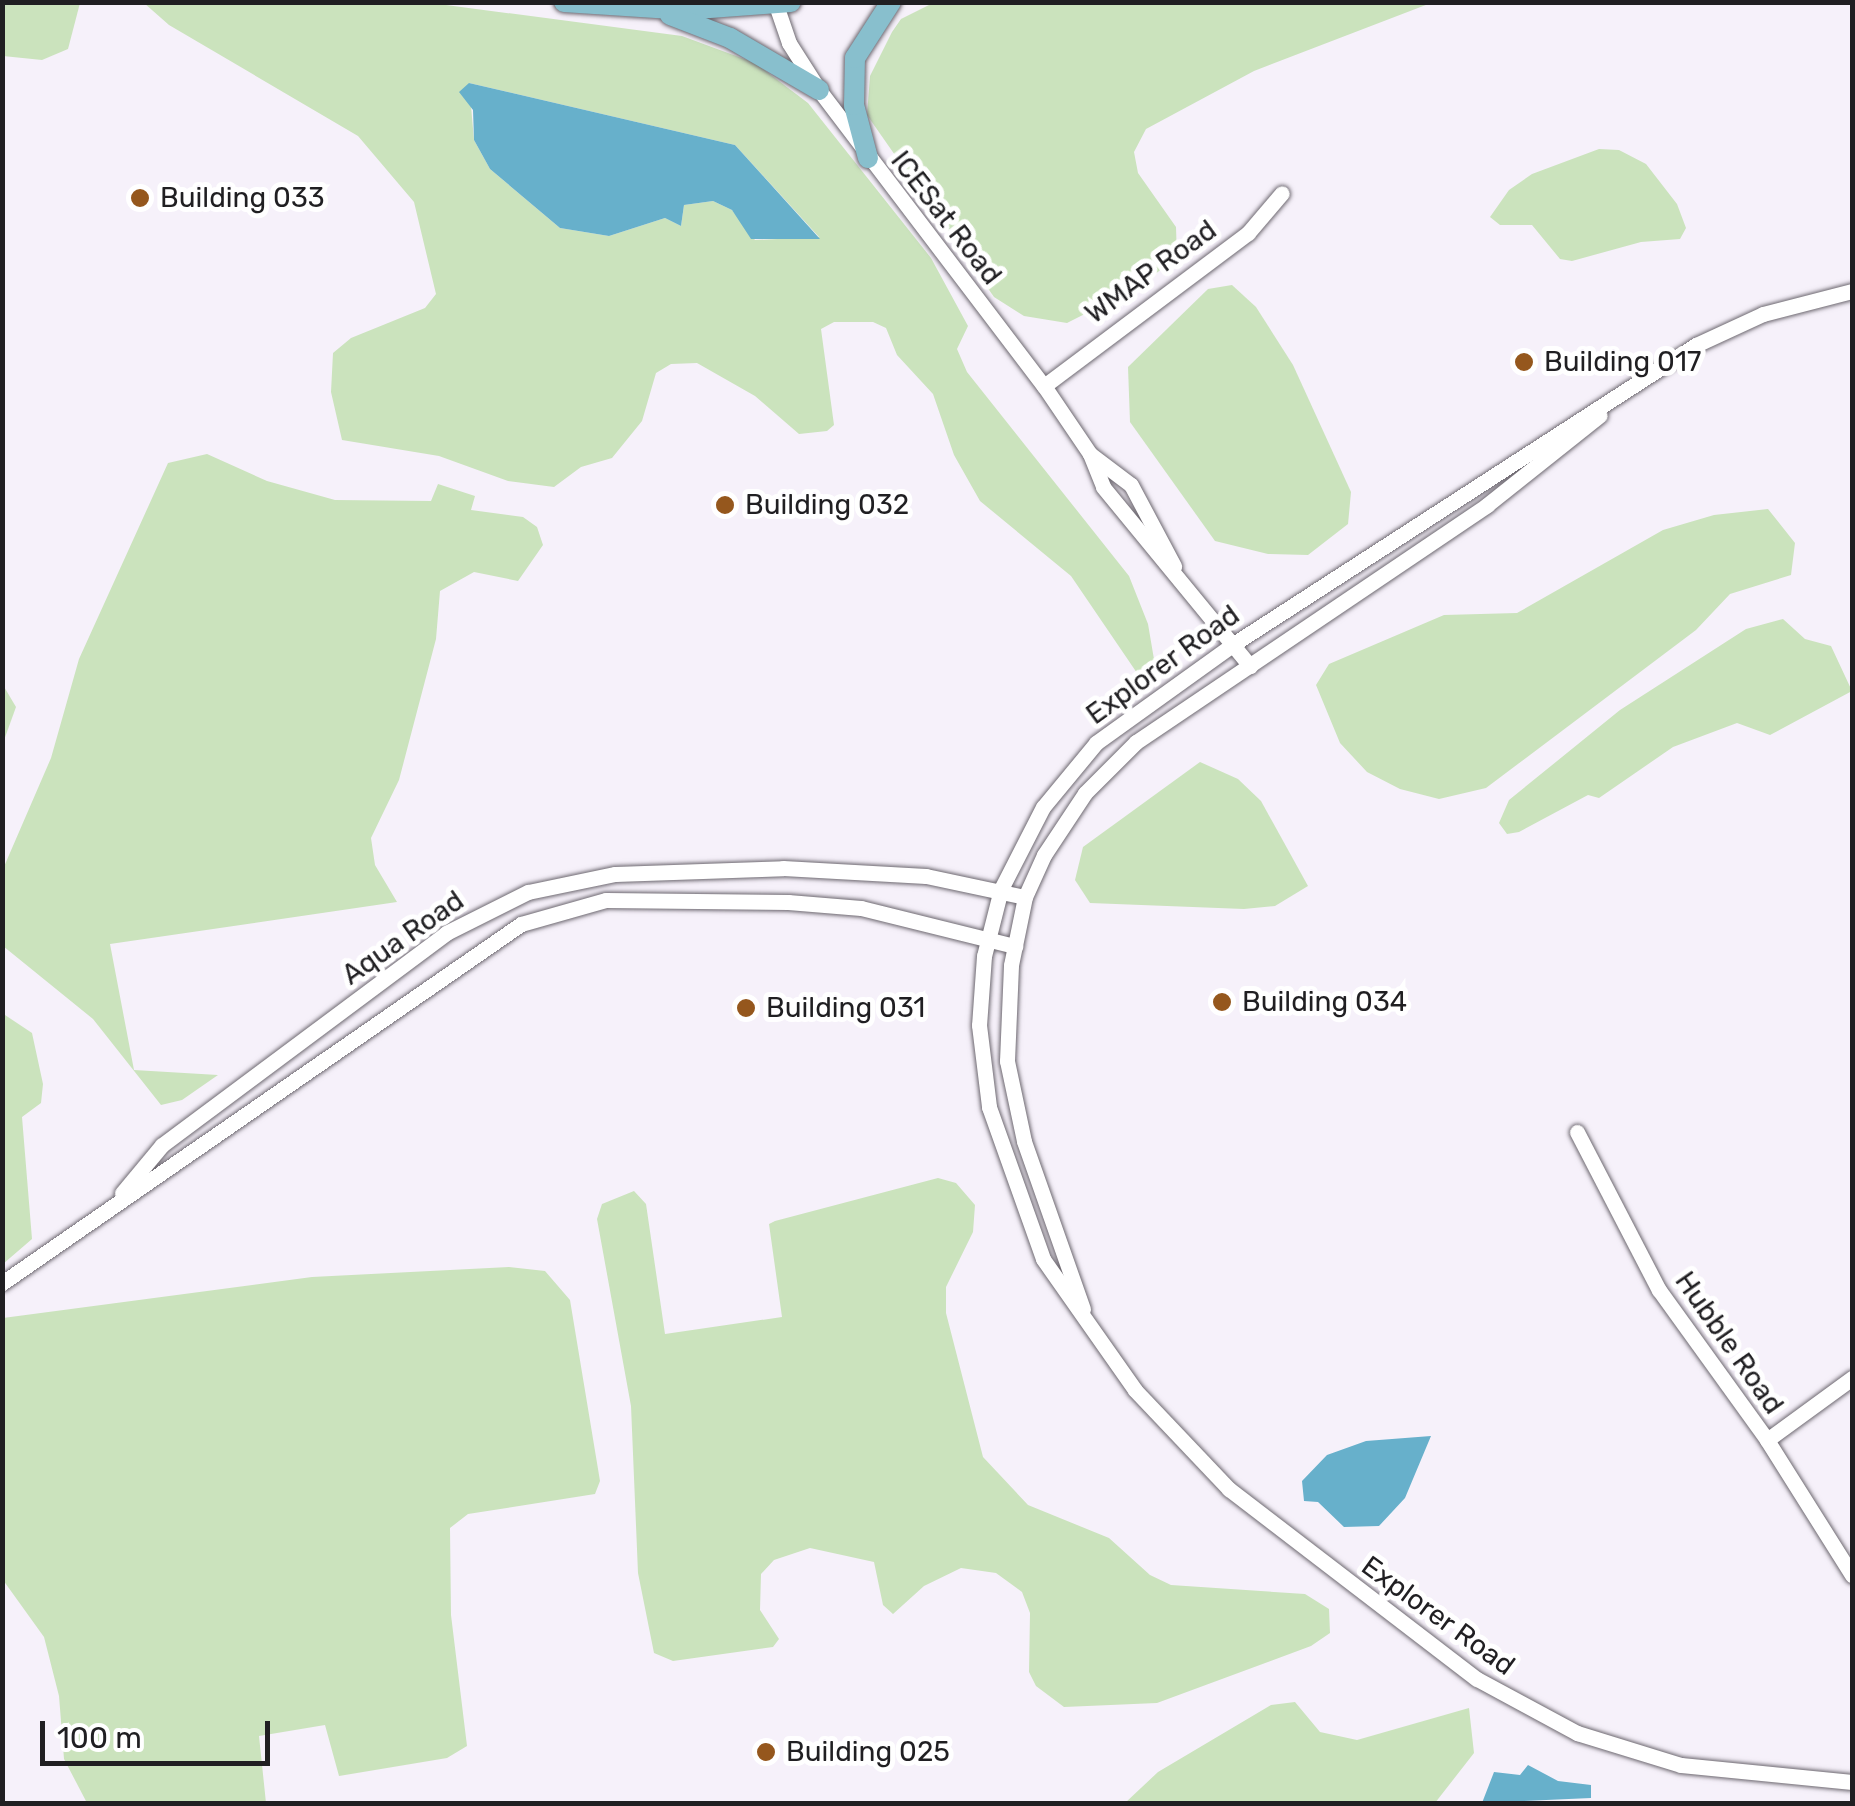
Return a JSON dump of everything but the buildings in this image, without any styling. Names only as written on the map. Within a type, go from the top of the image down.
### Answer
[{"type":"main road","points":[[564,2],[654,9],[780,3]]},
{"type":"main road","points":[[868,158],[854,105],[855,58],[891,2]]},
{"type":"main road","points":[[654,9],[730,38],[819,90]]},
{"type":"street","name":"ICESat Road","points":[[780,3],[819,90],[1044,386],[1090,454],[1112,500],[1147,545],[1174,566]]},
{"type":"street","name":"WMAP Road","points":[[1044,386],[1248,233],[1282,193]]},
{"type":"street","name":"Explorer Road","points":[[1852,290],[1763,314],[1640,380],[1234,643],[1084,756],[1043,807],[1001,889],[988,940],[979,1026],[989,1107],[1044,1259],[1135,1390],[1230,1488],[1510,1699],[1593,1739],[1681,1765],[1852,1782]]},
{"type":"street","name":"Explorer Road","points":[[1087,1322],[1013,1098],[1006,1014],[1025,897],[1064,821],[1108,766],[1502,494],[1640,380]]},
{"type":"street","name":"ICESat Road","points":[[1090,454],[1131,485],[1174,566],[1250,666]]},
{"type":"street","name":"Aqua Road","points":[[114,1203],[162,1145],[446,933],[528,892],[615,874],[783,868],[894,873],[1001,889],[1025,897]]},
{"type":"street","name":"Aqua Road","points":[[2,1283],[114,1203],[177,1166],[488,940],[564,910],[644,898],[788,902],[861,908],[1015,946]]},
{"type":"street","name":"Hubble Road","points":[[1577,1132],[1659,1290],[1768,1440],[1852,1575]]},
{"type":"street","points":[[1768,1440],[1852,1378]]},
{"type":"green space","points":[[2,3],[80,3],[68,49],[42,60],[3,56]]},
{"type":"green space","points":[[144,3],[431,3],[682,36],[755,63],[808,103],[931,258],[968,326],[957,349],[967,372],[1129,576],[1148,624],[1156,671],[1137,673],[1071,576],[980,501],[954,455],[933,394],[897,355],[886,328],[873,322],[834,322],[821,329],[834,425],[827,431],[799,434],[755,396],[697,363],[671,364],[656,373],[642,421],[612,458],[581,467],[554,487],[508,481],[439,456],[342,440],[331,392],[333,353],[351,338],[425,308],[436,294],[414,202],[358,136],[169,25]],"holes":[[[469,83],[735,145],[819,237],[755,240],[732,210],[713,201],[684,205],[681,226],[665,218],[609,236],[560,228],[490,169],[474,140]]]},
{"type":"green space","points":[[933,3],[1431,3],[1254,71],[1146,129],[1134,152],[1138,173],[1176,227],[1177,257],[1140,286],[1067,323],[1024,316],[994,297],[867,115],[870,76],[892,32],[901,19]]},
{"type":"green space","points":[[1599,149],[1619,150],[1646,164],[1677,204],[1686,228],[1680,239],[1641,242],[1572,261],[1560,259],[1532,225],[1500,225],[1490,217],[1509,190],[1532,174]]},
{"type":"green space","points":[[1232,285],[1256,307],[1293,365],[1351,492],[1348,524],[1308,555],[1268,554],[1215,541],[1130,422],[1128,367],[1208,289]]},
{"type":"green space","points":[[207,454],[267,481],[335,500],[431,501],[438,484],[475,496],[471,510],[523,517],[537,527],[543,545],[518,581],[474,572],[440,591],[436,639],[399,780],[371,838],[375,865],[397,902],[110,944],[134,1070],[218,1075],[182,1100],[161,1105],[93,1019],[3,946],[3,869],[51,758],[79,659],[168,463]]},
{"type":"green space","points":[[1768,509],[1795,543],[1791,575],[1730,594],[1696,630],[1486,788],[1439,799],[1400,789],[1367,772],[1340,743],[1316,685],[1329,664],[1444,615],[1517,613],[1663,530],[1714,515]]},
{"type":"green space","points":[[1783,619],[1805,639],[1831,646],[1852,691],[1770,735],[1737,723],[1673,747],[1599,798],[1588,795],[1519,832],[1507,834],[1499,823],[1509,800],[1620,710],[1746,629]]},
{"type":"green space","points":[[3,685],[16,707],[3,743]]},
{"type":"green space","points":[[1200,762],[1238,779],[1261,801],[1308,886],[1275,906],[1244,909],[1090,903],[1075,880],[1083,847]]},
{"type":"green space","points":[[2,1013],[32,1033],[43,1084],[41,1103],[22,1117],[32,1239],[3,1264]]},
{"type":"green space","points":[[938,1178],[956,1183],[975,1205],[973,1232],[946,1287],[946,1313],[983,1457],[1028,1505],[1109,1538],[1150,1575],[1171,1585],[1305,1594],[1329,1609],[1330,1633],[1311,1646],[1157,1703],[1064,1707],[1036,1686],[1029,1672],[1030,1613],[1022,1592],[996,1573],[961,1568],[924,1586],[893,1614],[883,1605],[874,1562],[810,1548],[774,1560],[761,1574],[760,1610],[779,1639],[773,1647],[673,1661],[654,1653],[638,1573],[631,1406],[597,1219],[602,1204],[634,1191],[646,1204],[665,1334],[782,1317],[769,1224]]},
{"type":"green space","points":[[509,1267],[545,1271],[570,1300],[600,1481],[595,1494],[468,1514],[450,1528],[451,1615],[467,1746],[447,1758],[339,1776],[325,1725],[259,1736],[266,1803],[87,1803],[64,1759],[59,1696],[44,1637],[3,1580],[3,1318],[312,1277]]},
{"type":"green space","points":[[1295,1702],[1320,1732],[1357,1740],[1469,1708],[1474,1753],[1435,1803],[1125,1803],[1158,1772],[1271,1705]]},
{"type":"water","points":[[469,83],[735,145],[820,239],[751,239],[732,210],[713,201],[684,205],[681,226],[665,218],[609,236],[560,228],[490,169],[474,140],[473,110],[459,92]]},
{"type":"water","points":[[1431,1436],[1405,1498],[1379,1526],[1344,1527],[1318,1502],[1304,1501],[1302,1481],[1327,1455],[1366,1441]]},
{"type":"water","points":[[1528,1765],[1558,1781],[1591,1785],[1591,1798],[1482,1803],[1494,1772],[1520,1775]]},
{"type":"place","name":"Building 033","points":[[140,198]]},
{"type":"place","name":"Building 017","points":[[1524,362]]},
{"type":"place","name":"Building 032","points":[[725,505]]},
{"type":"place","name":"Building 034","points":[[1222,1002]]},
{"type":"place","name":"Building 031","points":[[746,1008]]},
{"type":"place","name":"Building 025","points":[[766,1752]]}]
